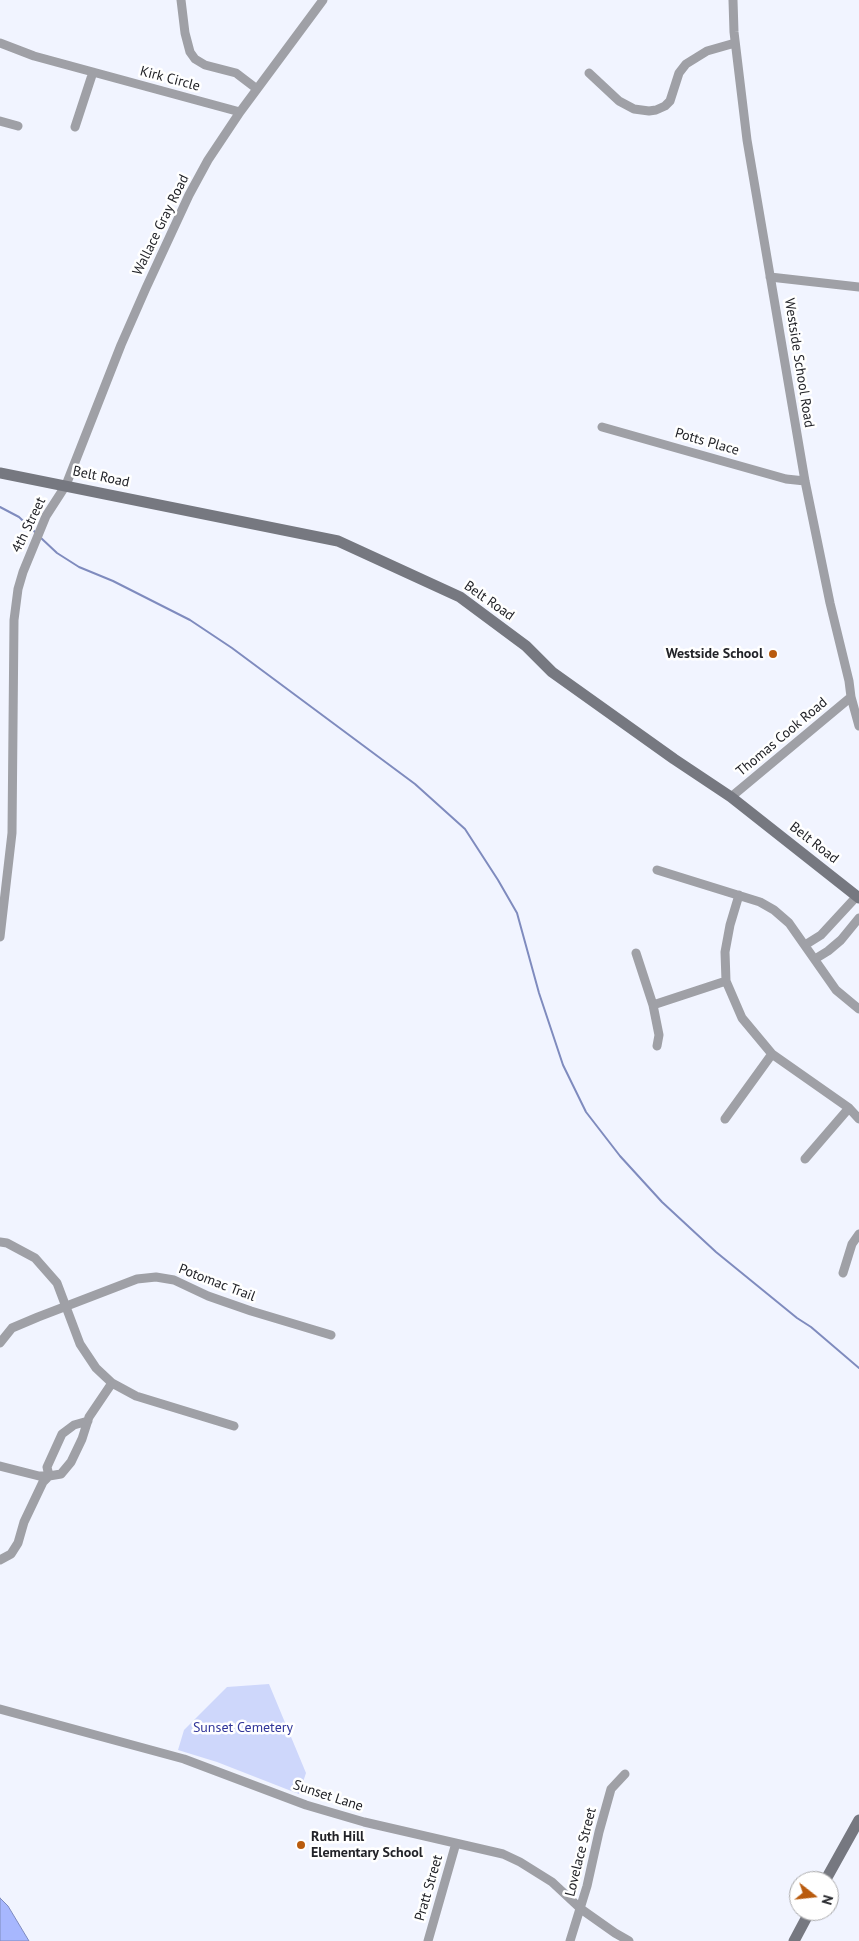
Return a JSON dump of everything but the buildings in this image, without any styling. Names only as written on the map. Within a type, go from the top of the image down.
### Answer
[{"type":"street","points":[[181,0],[185,34],[190,52],[195,60],[205,65],[236,73],[257,89]]},
{"type":"street","name":"Wallace Gray Road","points":[[66,485],[121,345],[166,245],[208,160],[240,112],[323,0]]},
{"type":"street","name":"Westside School Road","points":[[734,0],[735,42],[748,140],[805,481],[832,612],[849,680],[850,697],[859,726]]},
{"type":"street","points":[[588,73],[619,101],[634,109],[656,110],[665,106],[670,101],[679,73],[686,64],[707,51],[735,42]]},
{"type":"street","name":"Kirk Circle","points":[[0,43],[34,56],[240,112]]},
{"type":"street","points":[[76,127],[93,72]]},
{"type":"street","points":[[0,121],[18,126]]},
{"type":"street","points":[[770,277],[859,287]]},
{"type":"street","name":"Potts Place","points":[[602,427],[786,480],[805,481]]},
{"type":"street","name":"Belt Road","points":[[0,473],[338,541],[460,597],[526,646],[552,672],[731,797],[858,897]]},
{"type":"street","name":"4th Street","points":[[0,937],[12,833],[14,620],[18,589],[31,549],[46,516],[66,485]]},
{"type":"street","name":"Thomas Cook Road","points":[[731,797],[850,697]]},
{"type":"street","points":[[657,870],[760,902],[774,910],[788,923],[836,990],[859,1009]]},
{"type":"street","points":[[739,895],[730,925],[726,952],[726,981],[742,1018],[772,1054],[849,1108],[859,1119]]},
{"type":"street","points":[[805,945],[821,935],[858,897]]},
{"type":"street","points":[[815,959],[841,940],[859,918]]},
{"type":"street","points":[[636,953],[653,1005],[659,1035],[657,1046]]},
{"type":"street","points":[[653,1005],[726,981]]},
{"type":"street","points":[[725,1119],[772,1054]]},
{"type":"street","points":[[805,1159],[849,1108]]},
{"type":"street","points":[[843,1273],[852,1244],[859,1234]]},
{"type":"street","points":[[0,1242],[34,1258],[57,1283],[80,1344],[96,1368],[112,1383],[136,1396],[234,1426]]},
{"type":"street","name":"Potomac Trail","points":[[0,1343],[12,1328],[38,1317],[136,1279],[156,1277],[174,1280],[208,1296],[250,1311],[330,1335]]},
{"type":"street","points":[[0,1466],[39,1476],[61,1474],[71,1462],[88,1421],[112,1383]]},
{"type":"street","points":[[49,1476],[47,1467],[62,1434],[74,1425],[88,1421]]},
{"type":"street","points":[[0,1560],[11,1554],[18,1543],[24,1522],[43,1482],[49,1476]]},
{"type":"street","name":"Sunset Lane","points":[[0,1709],[184,1759],[306,1805],[364,1822],[503,1854],[552,1882],[581,1908],[629,1941]]},
{"type":"street","name":"Lovelace Street","points":[[570,1941],[581,1908],[611,1789],[625,1774]]},
{"type":"street","points":[[831,1871],[859,1820]]},
{"type":"street","name":"Pratt Street","points":[[428,1941],[456,1843]]},
{"type":"street","points":[[794,1941],[805,1921]]},
{"type":"green space","name":"Sunset Cemetery","points":[[269,1684],[306,1773],[299,1794],[217,1762],[178,1750],[184,1730],[227,1687]]},
{"type":"water","points":[[0,1898],[8,1906],[29,1941],[0,1941]]},
{"type":"waterway","points":[[0,507],[19,517],[36,533]]},
{"type":"waterway","points":[[41,538],[57,553],[79,567],[113,581],[190,620],[232,648],[415,784],[465,829],[517,913],[539,993],[563,1065],[586,1112],[620,1156],[662,1202],[716,1252],[797,1318],[811,1327],[859,1368]]},
{"type":"place","name":"Westside School","points":[[773,654]]},
{"type":"place","name":"Ruth Hill Elementary School","points":[[301,1845]]}]
